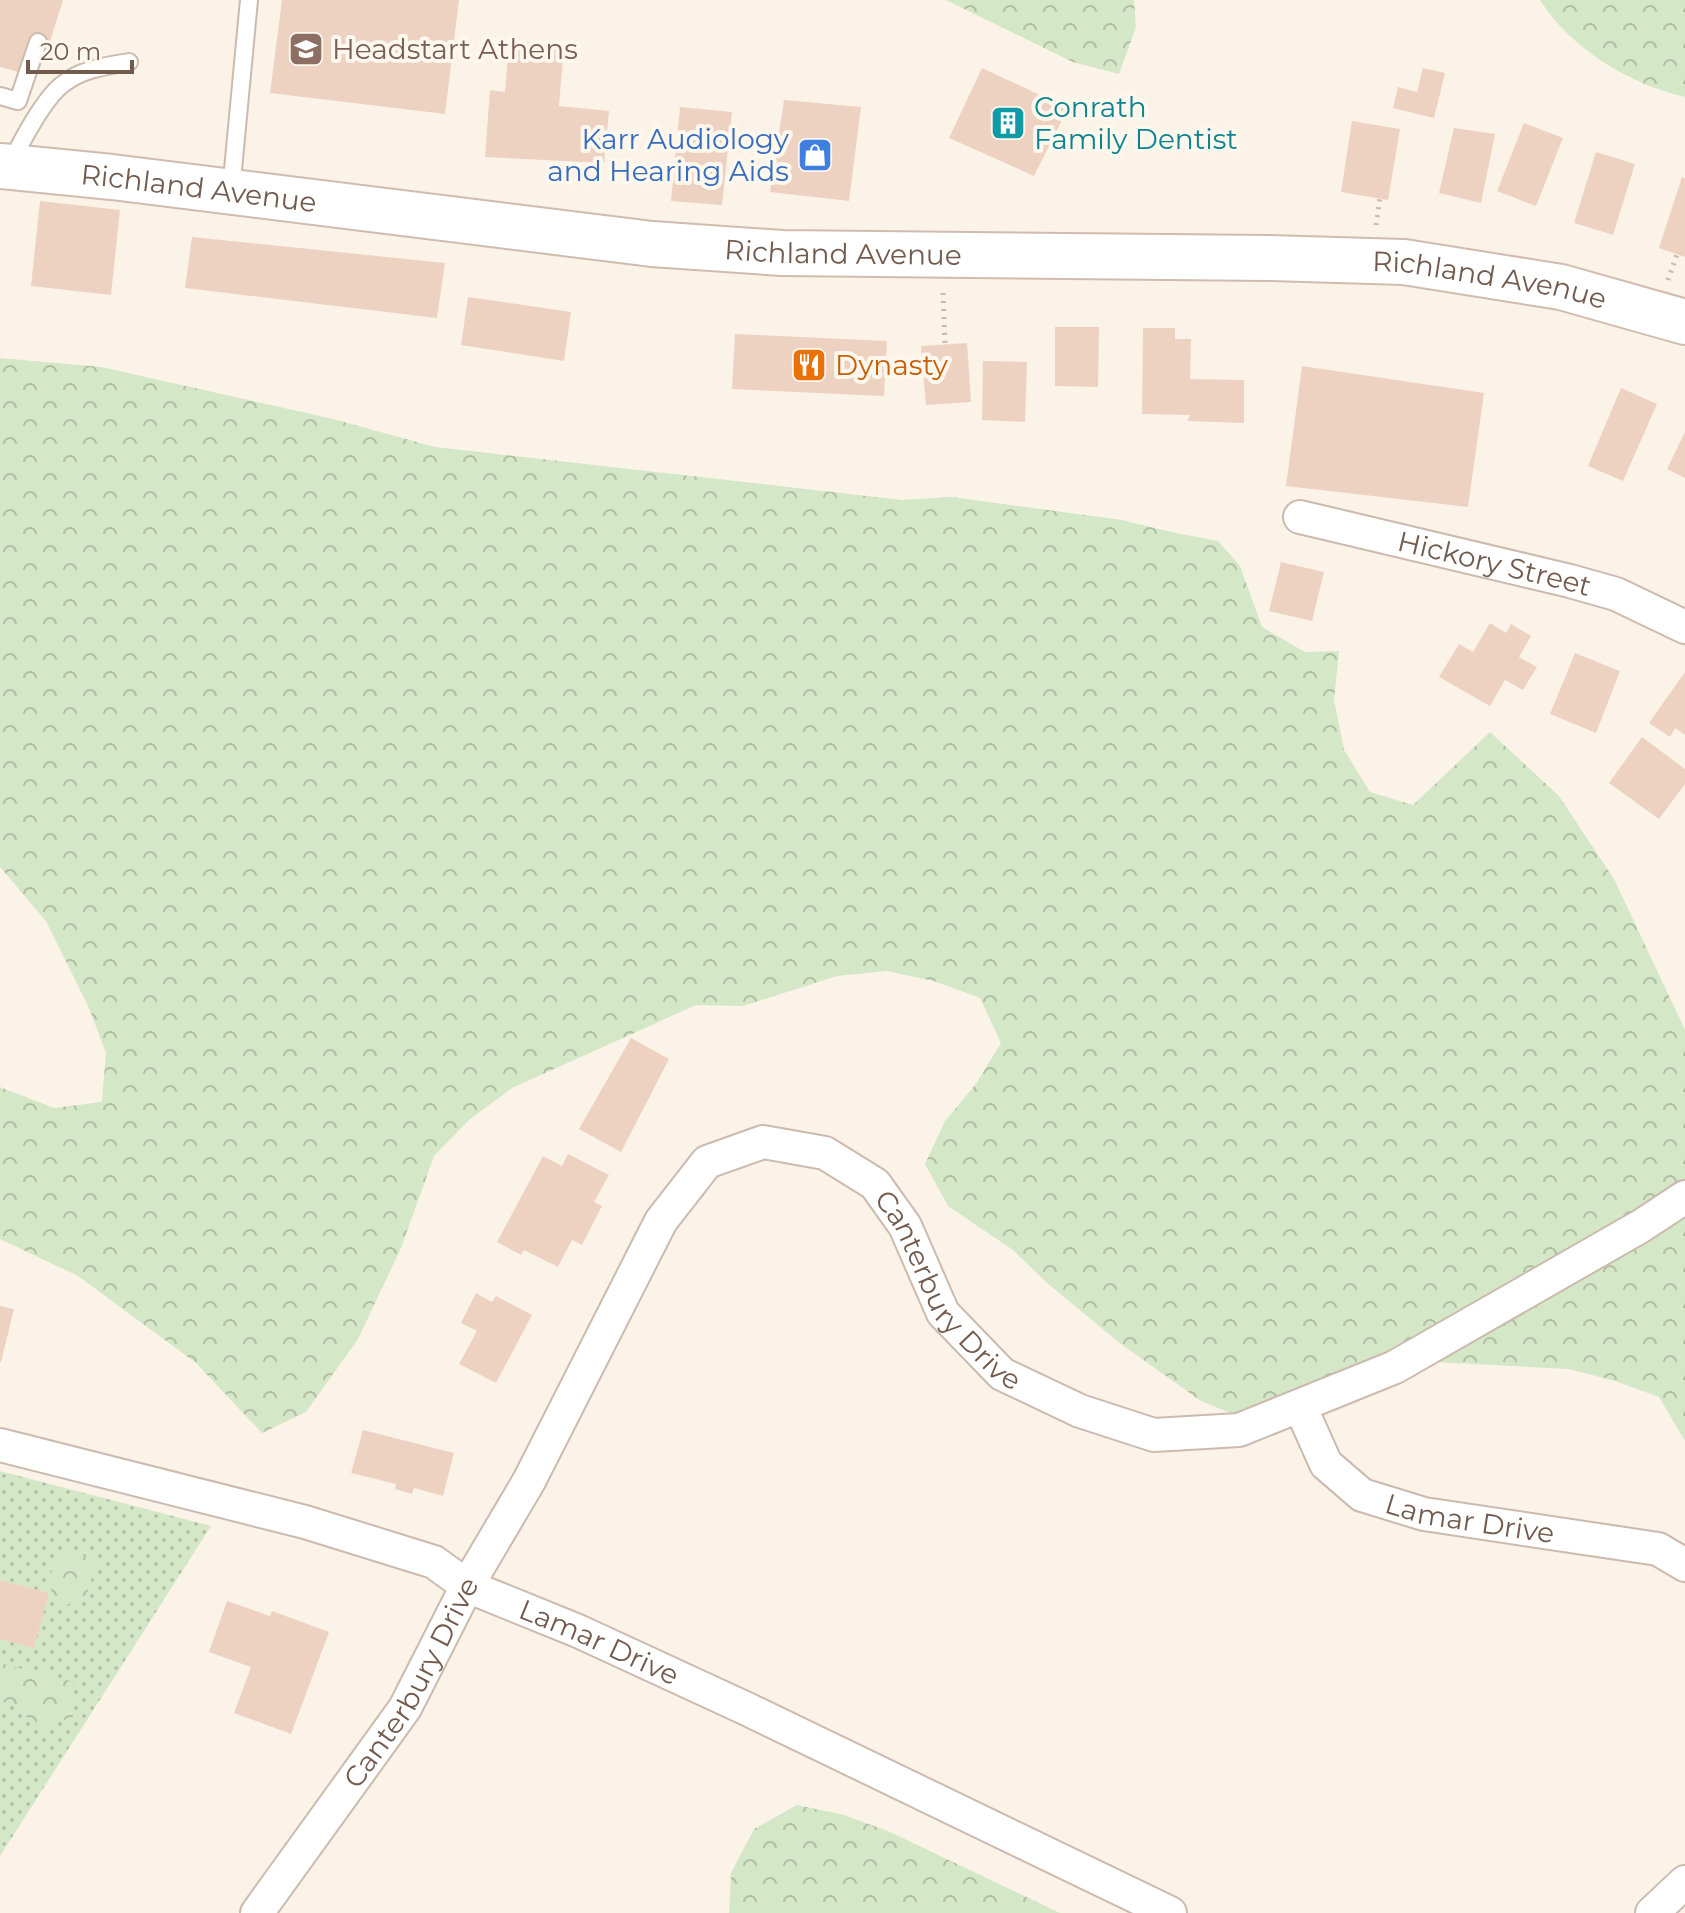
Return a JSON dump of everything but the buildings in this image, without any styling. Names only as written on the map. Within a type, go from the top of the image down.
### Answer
[{"type":"main road","name":"Richland Avenue","points":[[5,166],[652,244],[782,253],[1404,262],[1676,304]]},
{"type":"street","name":"Hickory Street","points":[[1300,517],[1616,594],[1685,627]]},
{"type":"street","name":"Canterbury Drive","points":[[257,1913],[405,1708],[467,1586],[536,1467],[661,1221],[707,1162],[763,1142],[825,1153],[875,1184],[905,1226],[943,1313],[1002,1374],[1080,1411],[1154,1435],[1239,1430],[1395,1367],[1641,1226],[1685,1197]]},
{"type":"street","name":"Lamar Drive","points":[[1300,1406],[1326,1464],[1362,1495],[1424,1514],[1658,1549],[1685,1565]]},
{"type":"street","name":"Lamar Drive","points":[[0,1445],[305,1522],[434,1562],[467,1586],[578,1631],[747,1709],[1170,1913]]},
{"type":"street","points":[[1652,1913],[1685,1882]]},
{"type":"lane","points":[[231,192],[249,0]]},
{"type":"lane","points":[[0,96],[18,101],[38,42]]},
{"type":"lane","points":[[5,166],[61,84],[93,68],[129,62]]},
{"type":"path","points":[[1375,230],[1380,198]]},
{"type":"path","points":[[1676,304],[1677,254]]},
{"type":"path","points":[[943,286],[945,344]]},
{"type":"green space","points":[[946,0],[1134,0],[1136,27],[1119,74],[1073,62]]},
{"type":"green space","points":[[1540,0],[1685,0],[1685,97],[1643,83],[1603,62],[1568,34]]},
{"type":"green space","points":[[0,358],[101,367],[333,419],[435,447],[902,500],[952,497],[1122,520],[1218,541],[1240,566],[1262,627],[1305,652],[1339,651],[1334,700],[1344,750],[1370,792],[1413,805],[1490,732],[1559,796],[1614,879],[1685,1030],[1685,1441],[1659,1397],[1569,1369],[1377,1359],[1245,1419],[1201,1401],[1121,1344],[1047,1283],[1013,1250],[948,1206],[925,1164],[945,1121],[976,1084],[1001,1043],[980,998],[934,981],[887,971],[837,976],[743,1006],[696,1005],[512,1088],[470,1119],[434,1156],[401,1248],[358,1339],[306,1412],[262,1433],[196,1363],[78,1276],[0,1239],[0,1087],[54,1108],[102,1102],[106,1053],[89,1008],[46,921],[0,867]]},
{"type":"green space","points":[[0,1471],[211,1526],[0,1856]]},
{"type":"green space","points":[[66,1544],[96,1564],[86,1596],[60,1608],[47,1581]]},
{"type":"green space","points":[[0,1663],[74,1682],[73,1717],[37,1729],[15,1704],[0,1701]]},
{"type":"green space","points":[[797,1805],[844,1815],[888,1831],[1060,1913],[729,1913],[731,1873],[754,1829]]},
{"type":"place","name":"Headstart Athens","points":[[306,49]]},
{"type":"place","name":"Conrath Family Dentist","points":[[1008,123]]},
{"type":"place","name":"Karr Audiology and Hearing Aids","points":[[815,155]]},
{"type":"place","name":"Dynasty","points":[[809,365]]}]
